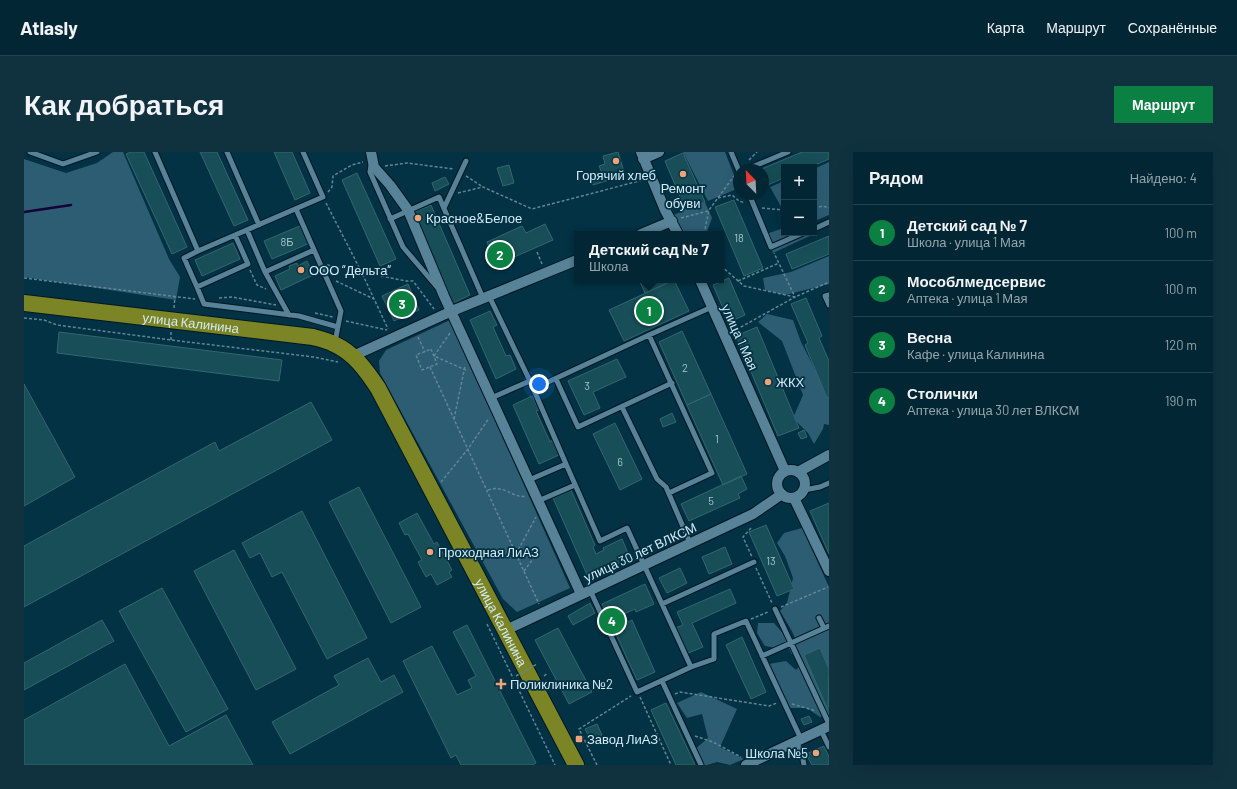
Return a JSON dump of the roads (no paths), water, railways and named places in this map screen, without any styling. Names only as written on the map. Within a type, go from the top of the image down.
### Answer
[{"type":"highway","name":"улица Калинина","points":[[24,303],[313,337],[334,344],[346,359],[367,371],[378,388],[576,765]]},
{"type":"street","points":[[659,152],[642,156],[677,231]]},
{"type":"street","points":[[372,160],[408,210],[444,296],[538,500],[586,592]]},
{"type":"street","points":[[647,231],[672,221]]},
{"type":"street","points":[[346,359],[452,311],[574,261]]},
{"type":"street","name":"улица 1 Мая","points":[[701,283],[785,471]]},
{"type":"street","points":[[798,472],[829,455]]},
{"type":"street","points":[[790,470],[798,472],[802,475],[805,482],[802,493],[794,498],[790,498],[782,494],[779,491],[779,478],[785,471],[790,470]]},
{"type":"street","name":"улица 30 лет ВЛКСМ","points":[[506,630],[753,514],[782,494]]},
{"type":"street","points":[[794,498],[829,572]]},
{"type":"street","points":[[749,764],[826,727]]},
{"type":"lane","points":[[30,152],[62,164],[97,152]]},
{"type":"lane","points":[[154,152],[198,251]]},
{"type":"lane","points":[[227,152],[259,225]]},
{"type":"lane","points":[[304,152],[323,197],[184,258],[204,304],[299,316],[338,327]]},
{"type":"lane","points":[[731,152],[736,164]]},
{"type":"lane","points":[[759,164],[788,152]]},
{"type":"lane","points":[[372,160],[370,172],[403,247],[444,296]]},
{"type":"lane","points":[[444,208],[466,161]]},
{"type":"lane","points":[[390,218],[439,197],[486,297],[530,381],[600,541],[627,528],[691,667]]},
{"type":"lane","points":[[751,200],[771,247],[796,236]]},
{"type":"lane","points":[[296,209],[341,311],[334,344]]},
{"type":"lane","points":[[817,227],[829,222]]},
{"type":"lane","points":[[247,230],[265,272],[289,315]]},
{"type":"lane","points":[[197,287],[248,264],[235,235]]},
{"type":"lane","points":[[265,272],[314,250]]},
{"type":"lane","points":[[829,294],[825,296],[829,305]]},
{"type":"lane","points":[[533,389],[712,307]]},
{"type":"lane","points":[[649,335],[712,473],[669,493]]},
{"type":"lane","points":[[556,379],[578,427],[672,383]]},
{"type":"lane","points":[[491,398],[530,381]]},
{"type":"lane","points":[[622,407],[657,479],[666,487],[690,543]]},
{"type":"lane","points":[[529,480],[566,464]]},
{"type":"lane","points":[[804,490],[820,487],[829,483]]},
{"type":"lane","points":[[538,500],[575,485]]},
{"type":"lane","points":[[662,604],[754,562]]},
{"type":"lane","points":[[586,592],[637,692],[691,667],[714,659],[714,634],[746,621],[783,702],[791,716],[804,765]]},
{"type":"lane","points":[[775,609],[824,713],[828,745]]},
{"type":"lane","points":[[819,618],[824,628]]},
{"type":"lane","points":[[762,656],[829,626]]},
{"type":"lane","points":[[662,681],[701,765]]},
{"type":"waterway","points":[[24,212],[71,205]]},
{"type":"place","name":"Горячий хлеб","points":[[616,161]]},
{"type":"place","name":"Ремонт обуви","points":[[683,174]]},
{"type":"place","name":"Красное&Белое","points":[[418,218]]},
{"type":"place","name":"Мособлмедсервис","points":[[500,255]]},
{"type":"place","name":"ООО “Дельта”","points":[[301,270]]},
{"type":"place","name":"Весна","points":[[402,304]]},
{"type":"place","name":"Детский сад № 7","points":[[649,311]]},
{"type":"place","name":"ЖКХ","points":[[768,382]]},
{"type":"place","name":"Проходная ЛиАЗ","points":[[430,552]]},
{"type":"place","name":"Столички","points":[[612,621]]},
{"type":"place","name":"Поликлиника №2","points":[[501,684]]},
{"type":"place","name":"Завод ЛиАЗ","points":[[579,739]]},
{"type":"place","name":"Школа №5","points":[[816,753]]}]
